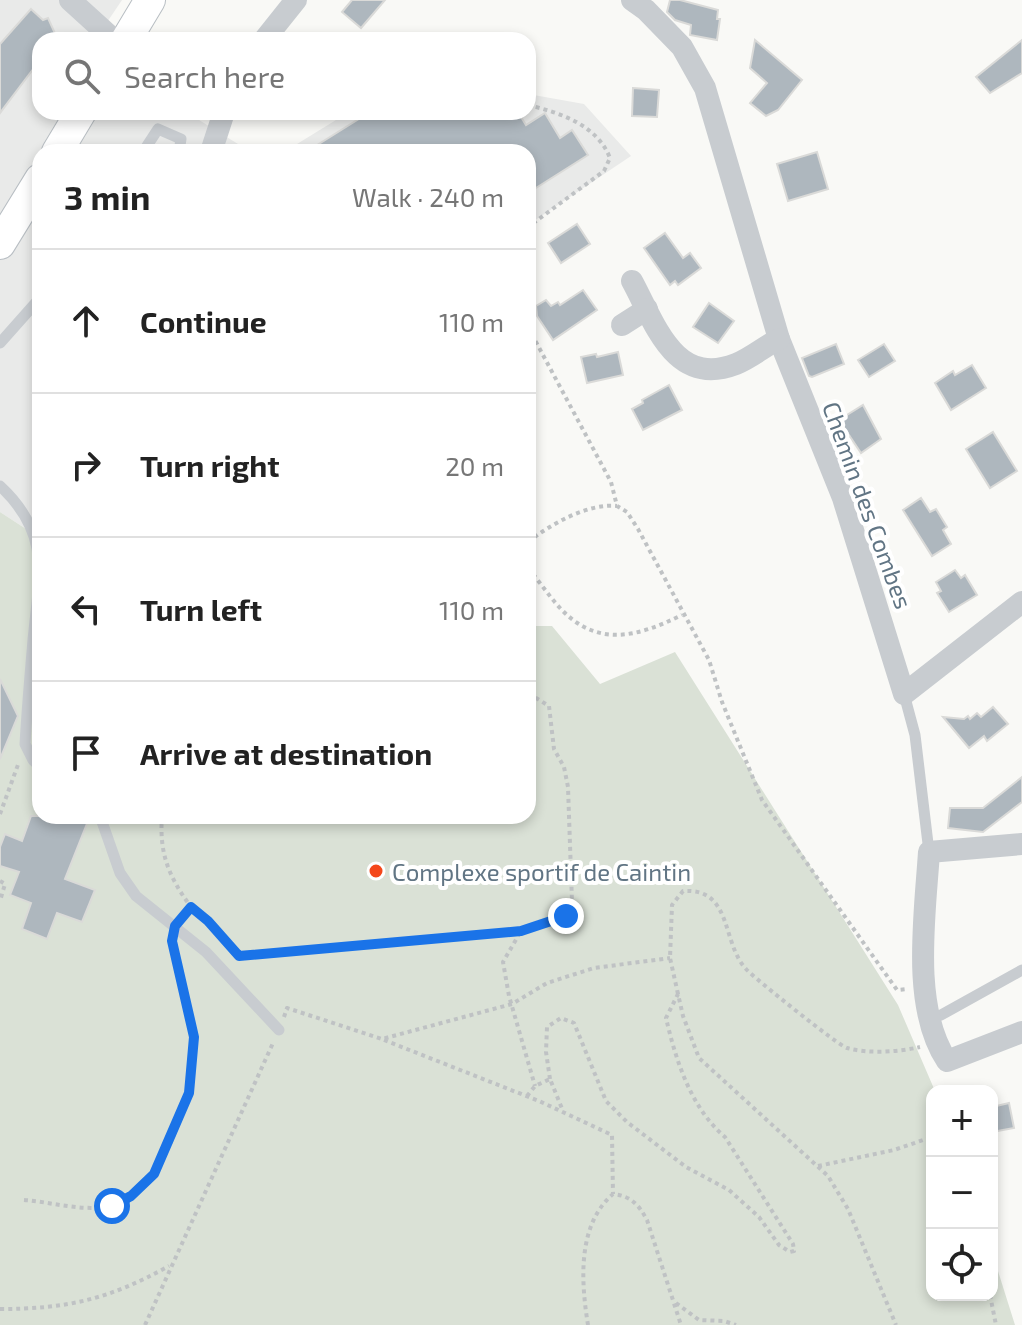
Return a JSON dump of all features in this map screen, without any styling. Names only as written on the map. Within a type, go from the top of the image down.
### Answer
[{"type":"main road","points":[[131,32],[150,0]]},
{"type":"main road","points":[[62,144],[76,120]]},
{"type":"main road","points":[[0,244],[32,192]]},
{"type":"street","points":[[70,0],[105,32]]},
{"type":"street","points":[[270,32],[296,0]]},
{"type":"street","name":"Chemin des Combes","points":[[632,0],[682,47],[705,88],[779,339],[843,498],[904,694]]},
{"type":"street","points":[[214,144],[221,120]]},
{"type":"street","points":[[632,281],[676,358],[689,365],[723,368],[779,339]]},
{"type":"street","points":[[622,325],[647,309]]},
{"type":"street","points":[[904,694],[1022,602]]},
{"type":"street","points":[[929,852],[1022,844]]},
{"type":"street","name":"Chemin des Combes","points":[[929,852],[925,987],[928,1019],[941,1052]]},
{"type":"street","points":[[941,1052],[1022,1032]]},
{"type":"lane","points":[[148,144],[158,129],[181,139],[180,144]]},
{"type":"lane","points":[[0,343],[32,307]]},
{"type":"lane","points":[[0,486],[18,503],[32,530]]},
{"type":"lane","points":[[32,670],[25,744],[32,758]]},
{"type":"lane","name":"Chemin des Combes","points":[[904,694],[915,735],[929,852]]},
{"type":"lane","points":[[103,824],[120,873],[136,896],[229,975],[279,1030]]},
{"type":"lane","points":[[928,1019],[941,1015],[1022,970]]},
{"type":"path","points":[[536,107],[555,112],[587,128],[604,142],[610,158],[604,171],[536,221]]},
{"type":"path","points":[[536,342],[611,482],[617,506]]},
{"type":"path","points":[[536,536],[602,504],[617,506],[627,512],[709,660],[722,702],[762,800],[897,990],[925,987]]},
{"type":"path","points":[[536,578],[562,610],[582,626],[616,637],[653,629],[683,614]]},
{"type":"path","points":[[162,824],[161,850],[174,884],[191,907],[239,956],[521,931],[566,916],[572,902],[568,787],[564,767],[554,749],[549,706],[536,698]]},
{"type":"path","points":[[0,814],[25,744]]},
{"type":"path","points":[[0,881],[5,884],[0,901]]},
{"type":"path","points":[[896,1325],[848,1209],[828,1176],[699,1058],[683,1016],[670,958],[672,905],[683,891],[698,890],[714,899],[744,967],[845,1048],[941,1052]]},
{"type":"path","points":[[24,1200],[83,1208],[112,1206],[131,1196],[154,1174],[189,1093],[194,1037],[172,941],[175,926],[191,907]]},
{"type":"path","points":[[521,931],[503,962],[535,1086]]},
{"type":"path","points":[[382,1039],[512,1004],[547,983],[594,968],[670,958]]},
{"type":"path","points":[[564,1113],[550,1079],[546,1052],[547,1027],[561,1018],[574,1023],[606,1101],[627,1122],[686,1167],[729,1190],[759,1217],[779,1245],[790,1252],[794,1251],[793,1244],[725,1137],[698,1107],[673,1049],[666,1018],[678,994]]},
{"type":"path","points":[[145,1325],[287,1008],[382,1039],[539,1101],[612,1135],[613,1194]]},
{"type":"path","points":[[527,1096],[535,1086],[550,1079]]},
{"type":"path","points":[[818,1166],[894,1150],[926,1139]]},
{"type":"path","points":[[588,1325],[584,1260],[600,1205],[613,1194],[624,1195],[639,1205],[647,1220],[681,1325]]},
{"type":"path","points":[[0,1309],[47,1309],[108,1296],[171,1265]]},
{"type":"path","points":[[674,1301],[699,1320],[736,1325]]},
{"type":"path","points":[[991,1301],[996,1325]]},
{"type":"shaded area","points":[[0,0],[122,0],[100,32],[32,32],[32,120],[199,120],[238,144],[32,144],[32,533],[0,512]]},
{"type":"shaded area","points":[[536,95],[584,104],[631,156],[536,220],[536,144],[297,144],[336,120],[536,120]]},
{"type":"shaded area","name":"Complexe sportif de Caintin","points":[[0,512],[32,533],[32,824],[536,824],[536,626],[552,626],[600,684],[675,652],[898,1005],[932,1085],[926,1085],[926,1301],[998,1301],[998,1271],[1015,1325],[0,1325]]},
{"type":"building","points":[[352,0],[385,0],[361,28],[342,12]]},
{"type":"building","points":[[670,0],[718,10],[717,40],[690,35],[691,25],[675,20],[667,12]]},
{"type":"building","points":[[31,9],[43,20],[48,18],[54,32],[32,32],[32,71],[0,113],[0,44]]},
{"type":"building","points":[[755,40],[802,80],[778,110],[766,116],[750,103],[767,83],[750,68]]},
{"type":"building","points":[[1022,40],[1022,73],[990,93],[976,77]]},
{"type":"building","points":[[633,88],[659,90],[657,117],[632,116]]},
{"type":"building","points":[[545,113],[560,138],[572,130],[588,155],[536,188],[536,144],[319,144],[357,120],[523,120],[526,125]]},
{"type":"building","points":[[817,152],[828,189],[788,201],[777,164]]},
{"type":"building","points":[[577,224],[590,244],[561,263],[548,243]]},
{"type":"building","points":[[665,233],[683,258],[690,253],[701,268],[678,285],[675,281],[670,285],[644,248]]},
{"type":"building","points":[[583,290],[597,310],[553,340],[537,316],[536,306],[546,300],[551,306],[558,302],[560,305]]},
{"type":"building","points":[[709,303],[734,321],[718,343],[693,327]]},
{"type":"building","points":[[836,344],[844,364],[809,376],[802,358]]},
{"type":"building","points":[[884,344],[895,361],[869,377],[858,360]]},
{"type":"building","points":[[618,352],[623,375],[587,383],[581,357]]},
{"type":"building","points":[[972,365],[986,388],[951,410],[935,383],[953,371],[955,375]]},
{"type":"building","points":[[669,385],[682,410],[643,430],[632,409]]},
{"type":"building","points":[[863,405],[881,439],[861,453],[839,420]]},
{"type":"building","points":[[993,432],[1017,471],[990,488],[966,449]]},
{"type":"building","points":[[921,498],[930,512],[936,509],[947,527],[943,530],[951,544],[932,556],[903,510]]},
{"type":"building","points":[[955,570],[961,578],[965,575],[977,595],[949,612],[937,593],[941,591],[936,582]]},
{"type":"building","points":[[0,679],[18,716],[0,759]]},
{"type":"building","points":[[993,707],[1008,724],[987,741],[984,736],[969,748],[943,717],[964,719],[968,716],[970,719],[977,713],[981,717]]},
{"type":"building","points":[[1022,777],[1022,802],[983,832],[948,828],[950,808],[983,808]]},
{"type":"building","points":[[31,816],[32,824],[87,824],[65,879],[95,890],[82,922],[57,913],[47,939],[22,929],[31,903],[10,895],[19,872],[0,866],[0,847],[5,834],[22,841]]},
{"type":"building","points":[[1009,1103],[1014,1128],[998,1131],[998,1106]]},
{"type":"place","name":"Complexe sportif de Caintin","points":[[376,871]]},
{"type":"route","points":[[112,1206],[131,1196],[154,1174],[189,1093],[194,1037],[172,941],[175,926],[191,907],[239,956],[521,931],[566,916]]}]
